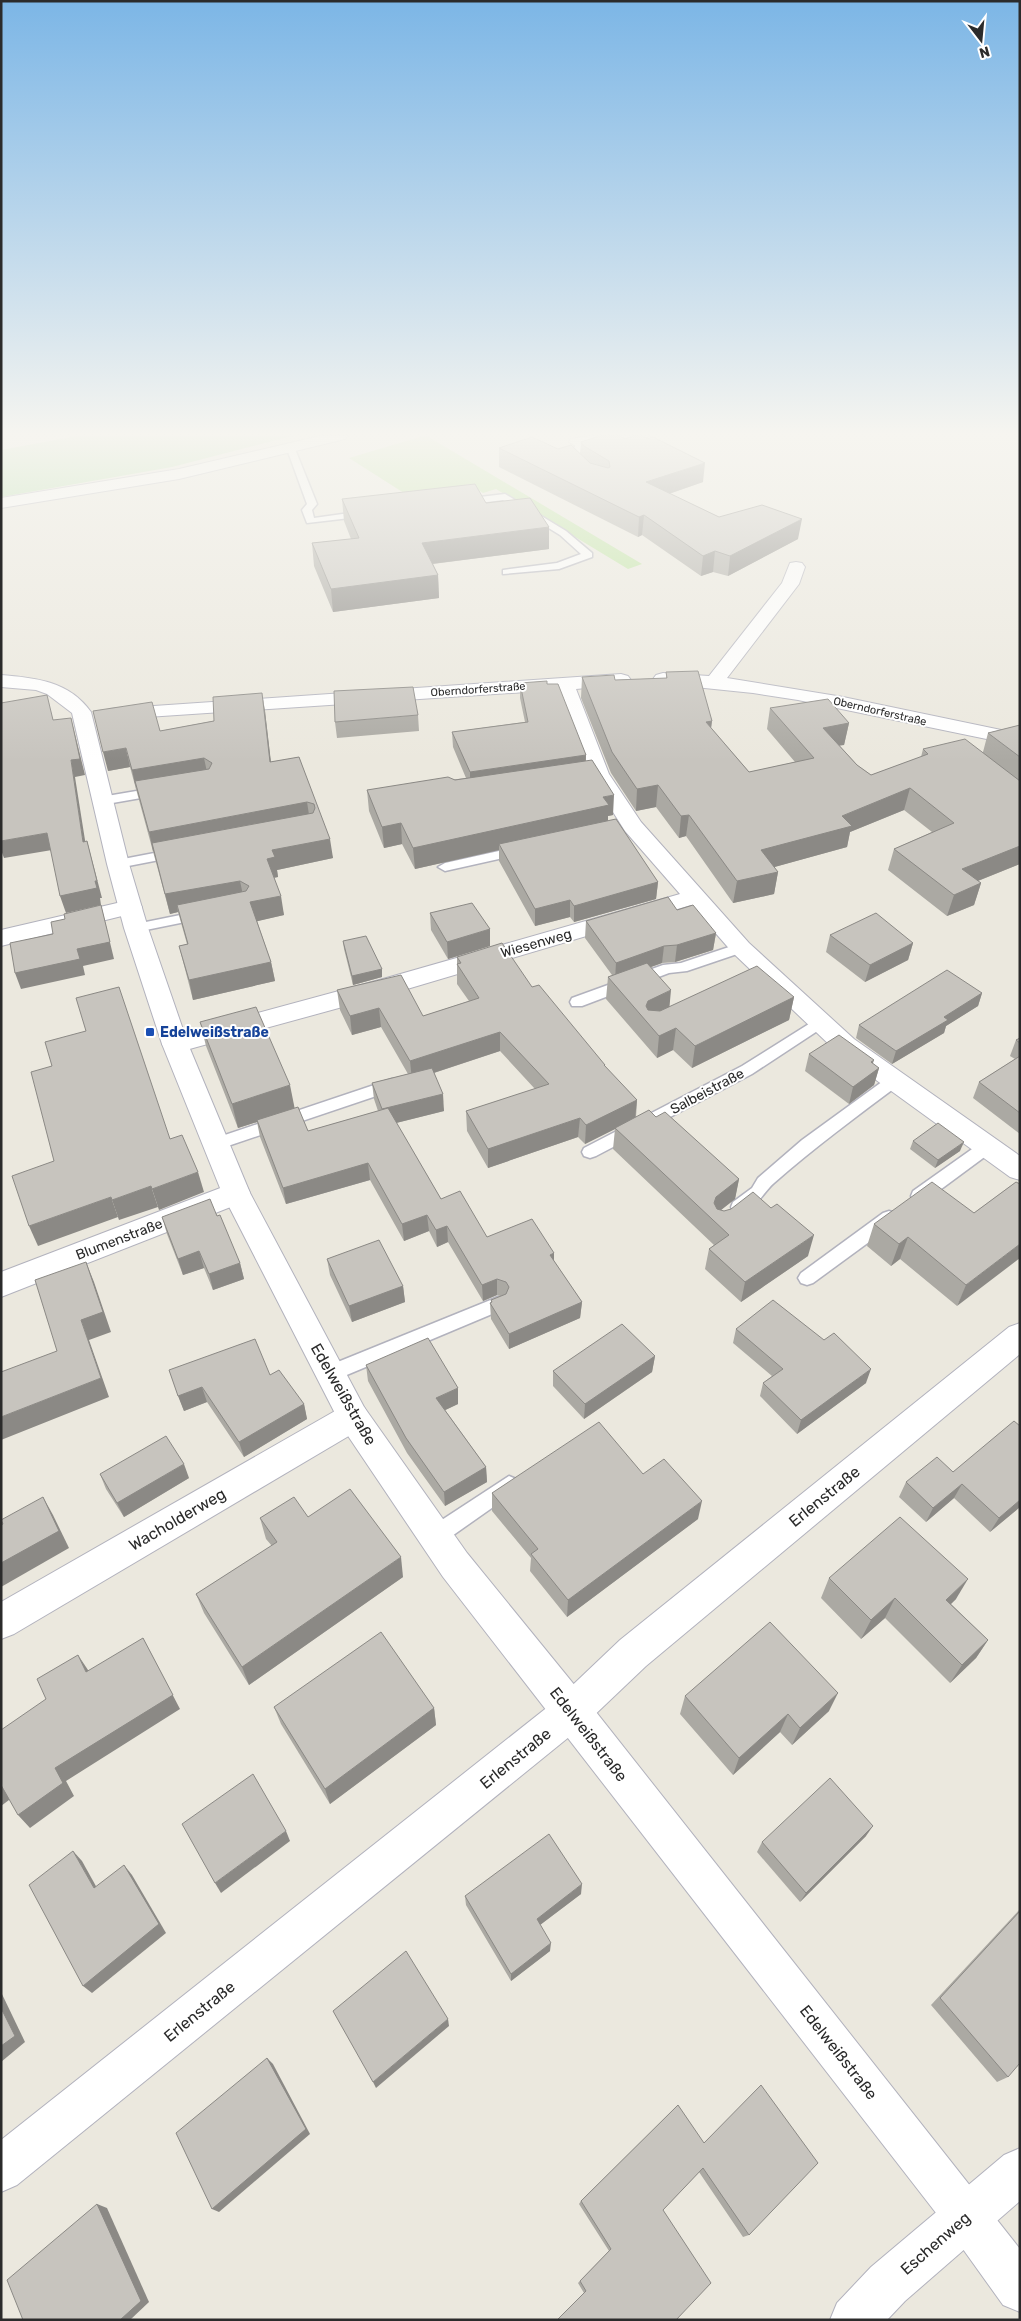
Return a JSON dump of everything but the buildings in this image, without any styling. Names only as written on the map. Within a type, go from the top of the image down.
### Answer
[{"type":"street","points":[[715,681],[790,584],[796,567]]},
{"type":"street","name":"Oberndorferstraße","points":[[81,712],[115,713],[643,679],[715,681],[828,699],[1020,740]]},
{"type":"street","points":[[1,681],[50,686],[68,697],[81,712]]},
{"type":"street","points":[[564,683],[594,774],[628,827],[741,948],[760,979],[820,1022],[845,1045],[1020,1170]]},
{"type":"street","name":"Edelweißstraße","points":[[81,712],[101,801],[133,918],[175,1044],[236,1193],[353,1418],[454,1565],[572,1712],[966,2215],[1020,2288]]},
{"type":"street","points":[[924,721],[953,744]]},
{"type":"street","name":"Wiesenweg","points":[[175,1044],[388,986],[694,897]]},
{"type":"street","points":[[1,938],[133,918]]},
{"type":"street","name":"Blumenstraße","points":[[1,1285],[236,1193]]},
{"type":"street","name":"Erlenstraße","points":[[1,2169],[572,1712],[633,1653],[1020,1336]]},
{"type":"street","name":"Wacholderweg","points":[[1,1622],[353,1418]]},
{"type":"street","name":"Eschenweg","points":[[854,2320],[888,2284],[966,2215],[1020,2171]]},
{"type":"lane","points":[[506,572],[560,566],[588,555],[576,544]]},
{"type":"lane","points":[[101,801],[169,790]]},
{"type":"lane","points":[[445,867],[530,848]]},
{"type":"lane","points":[[118,864],[185,851]]},
{"type":"lane","points":[[133,918],[217,911]]},
{"type":"lane","points":[[578,1002],[668,968],[682,968],[741,948]]},
{"type":"lane","name":"Salbeistraße","points":[[590,1152],[747,1070],[820,1022]]},
{"type":"lane","points":[[728,1217],[758,1193],[764,1182],[808,1144],[895,1080]]},
{"type":"lane","points":[[216,1144],[392,1084]]},
{"type":"lane","points":[[806,1278],[988,1146]]},
{"type":"lane","points":[[330,1374],[498,1304]]},
{"type":"lane","points":[[435,1536],[528,1471]]},
{"type":"green space","points":[[587,544],[609,544],[642,564],[628,569]]},
{"type":"place","name":"Edelweißstraße","points":[[150,1032]]}]
